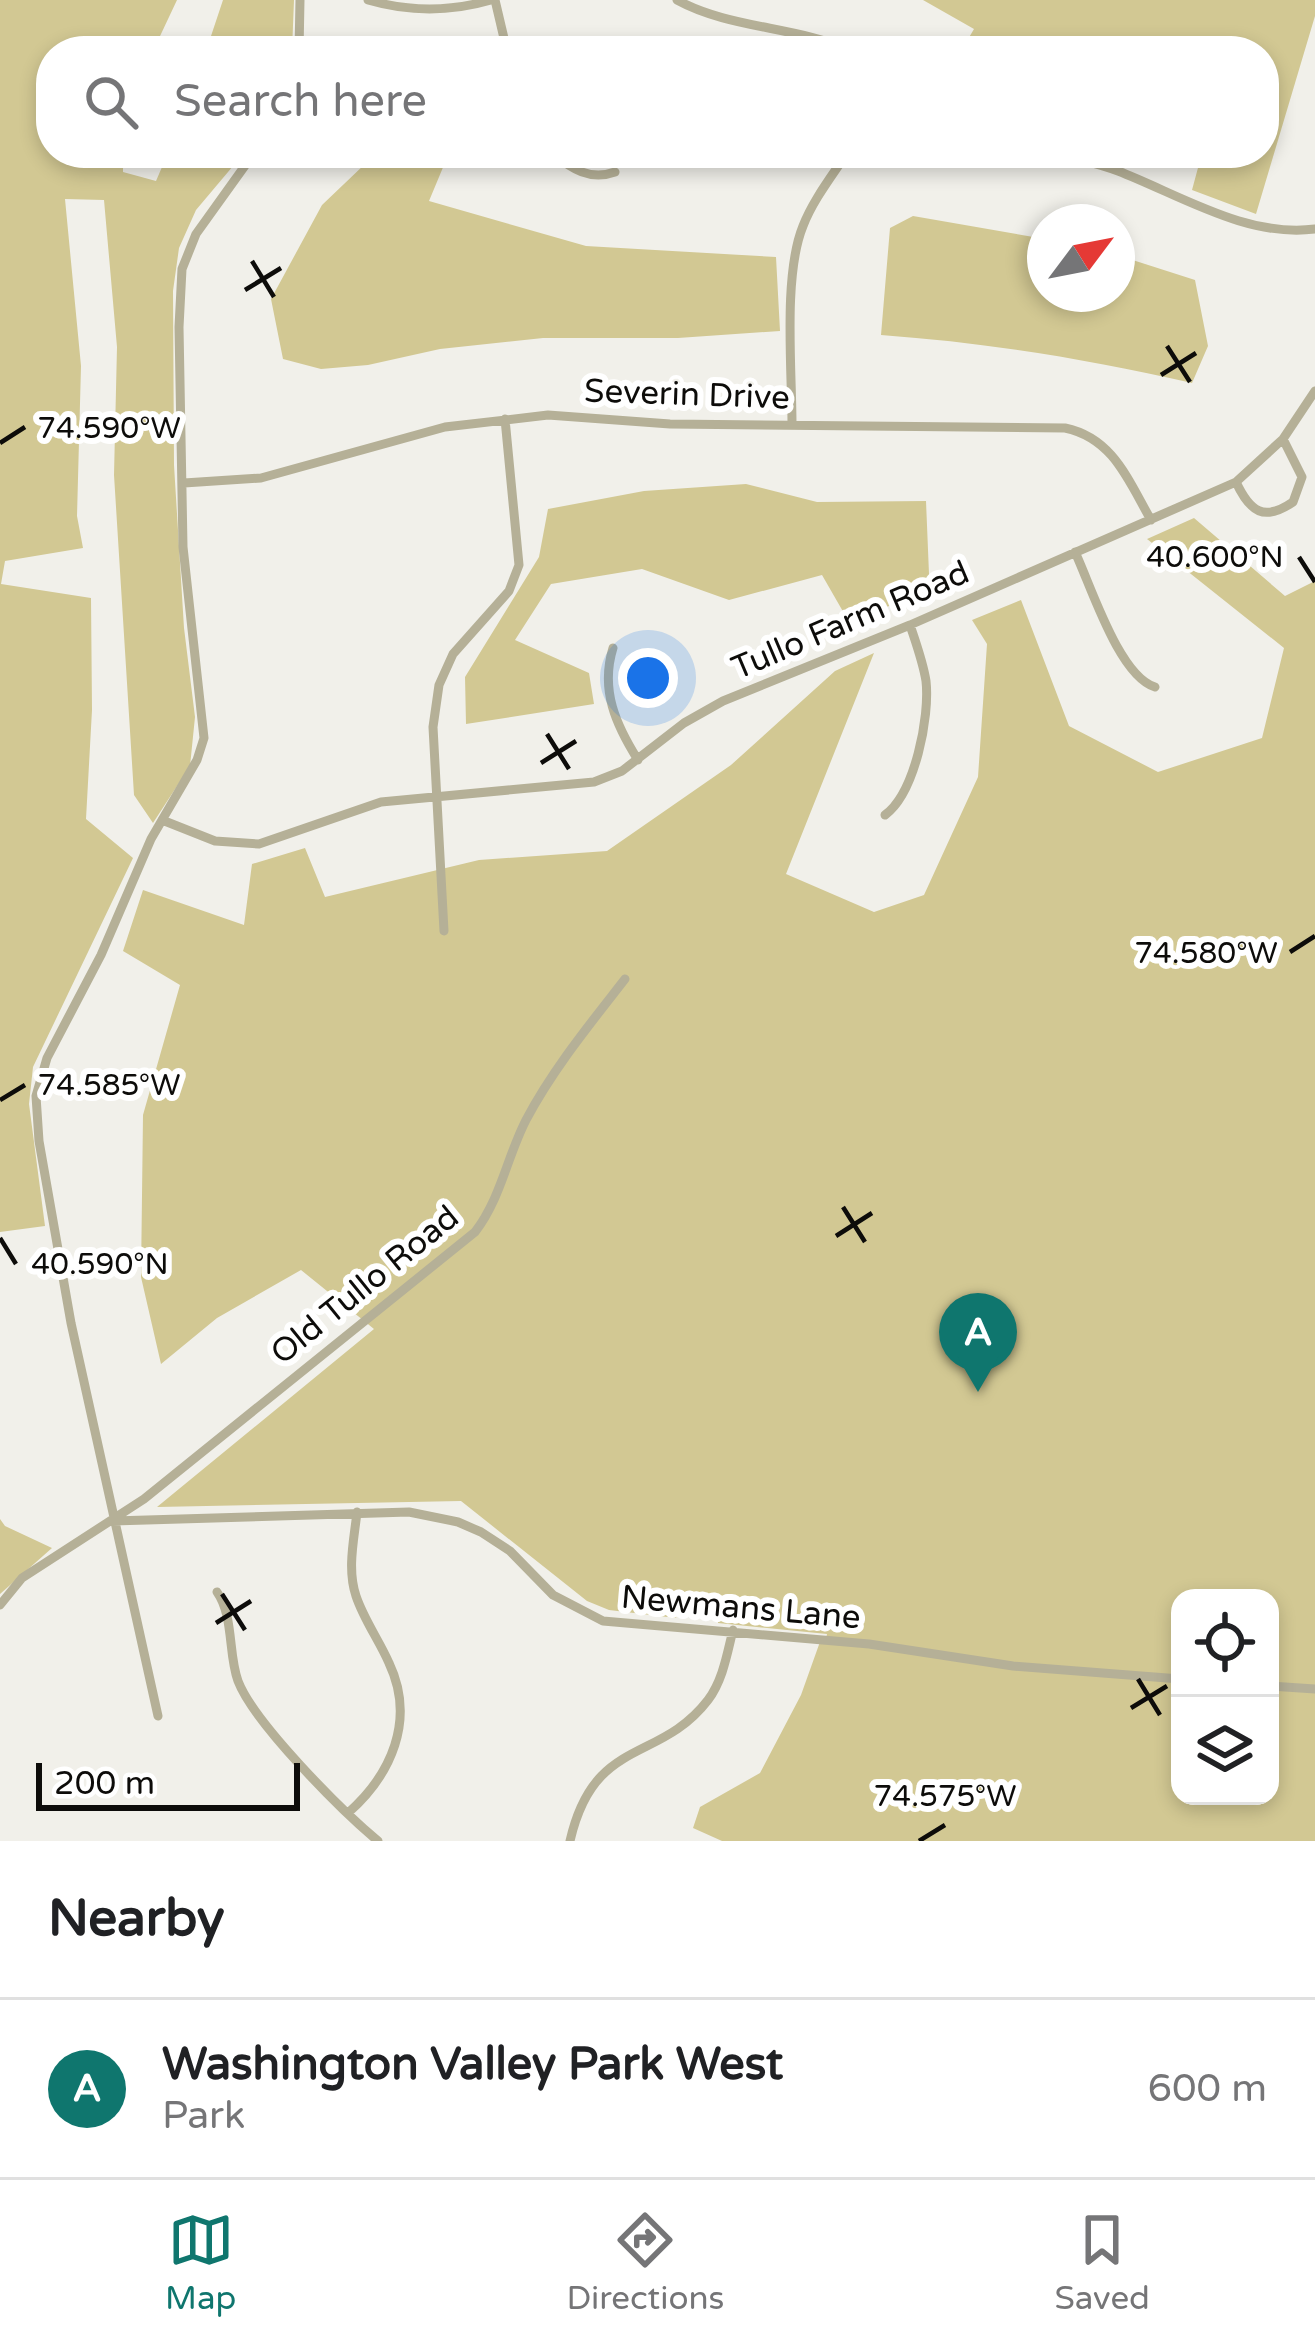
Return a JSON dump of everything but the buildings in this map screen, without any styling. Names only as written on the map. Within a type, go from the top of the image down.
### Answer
[{"type":"street","points":[[299,36],[300,0]]},
{"type":"street","points":[[368,0],[442,10],[493,0],[503,36]]},
{"type":"street","points":[[677,0],[707,13],[806,36]]},
{"type":"street","points":[[158,1716],[70,1323],[39,1145],[36,1096],[47,1058],[204,738],[183,547],[178,327],[182,269],[196,233],[243,168]]},
{"type":"street","points":[[573,168],[602,176],[615,172]]},
{"type":"street","points":[[792,425],[794,268],[800,233],[838,168]]},
{"type":"street","points":[[1108,168],[1255,226],[1293,232],[1315,229]]},
{"type":"street","name":"Tullo Farm Road","points":[[161,820],[215,842],[260,844],[366,806],[594,782],[622,771],[705,710],[1236,482],[1283,440],[1315,391]]},
{"type":"street","name":"Severin Drive","points":[[184,483],[261,478],[446,428],[505,419],[579,415],[670,424],[1065,428],[1084,432],[1115,458],[1151,520]]},
{"type":"street","points":[[444,931],[433,727],[439,685],[461,641],[509,591],[519,565],[505,419]]},
{"type":"street","points":[[1236,482],[1248,504],[1263,513],[1274,513],[1293,502],[1301,477],[1283,440]]},
{"type":"street","points":[[1076,552],[1125,660],[1145,684],[1155,687]]},
{"type":"street","points":[[885,815],[900,802],[924,718],[926,680],[910,625]]},
{"type":"street","points":[[613,648],[610,700],[620,730],[638,760]]},
{"type":"street","name":"Old Tullo Road","points":[[0,1605],[22,1578],[113,1521],[475,1232],[496,1201],[533,1107],[626,979]]},
{"type":"street","points":[[348,1814],[370,1794],[388,1766],[400,1708],[391,1666],[356,1595],[351,1567],[357,1512]]},
{"type":"street","name":"Newmans Lane","points":[[113,1521],[409,1512],[458,1522],[511,1551],[553,1595],[603,1621],[733,1630],[1012,1666],[1171,1678]]},
{"type":"street","points":[[218,1592],[232,1662],[256,1713],[378,1841]]},
{"type":"street","points":[[570,1841],[581,1803],[597,1779],[681,1724],[710,1697],[733,1630]]},
{"type":"street","points":[[1279,1687],[1315,1689]]},
{"type":"shaded area","points":[[0,0],[177,0],[160,36],[36,36],[36,168],[123,168],[123,172],[156,181],[162,168],[231,168],[196,210],[179,248],[173,291],[174,465],[195,717],[190,766],[153,823],[134,795],[114,475],[117,347],[104,200],[65,199],[81,366],[77,516],[83,548],[5,561],[1,584],[91,598],[86,819],[133,858],[33,1067],[29,1104],[45,1226],[0,1232]]},
{"type":"shaded area","points":[[223,0],[294,0],[293,36],[211,36]]},
{"type":"shaded area","points":[[923,0],[1315,0],[1315,16],[1279,137],[1279,36],[970,36],[974,29]]},
{"type":"shaded area","points":[[361,168],[443,168],[429,201],[586,246],[776,257],[780,331],[678,338],[543,338],[321,369],[283,359],[271,299],[322,205]]},
{"type":"shaded area","points":[[1198,168],[1270,168],[1256,214],[1192,190]]},
{"type":"shaded area","points":[[913,216],[1027,236],[1027,312],[1135,312],[1135,261],[1195,280],[1208,346],[1192,383],[1038,353],[881,335],[890,228]]},
{"type":"shaded area","points":[[746,484],[817,502],[926,501],[930,598],[845,615],[822,575],[729,600],[642,569],[551,584],[515,640],[589,673],[594,704],[466,724],[465,677],[539,557],[548,509],[644,491]]},
{"type":"shaded area","points":[[1194,518],[1285,596],[1315,581],[1315,1841],[722,1841],[693,1828],[700,1807],[760,1773],[827,1634],[718,1623],[718,1616],[678,1612],[676,1618],[609,1610],[587,1601],[461,1501],[157,1507],[374,1329],[301,1270],[217,1318],[161,1364],[141,1277],[143,1115],[180,985],[123,951],[143,890],[244,925],[252,864],[305,848],[325,897],[479,860],[607,851],[731,765],[835,671],[874,653],[786,874],[874,912],[924,895],[978,777],[987,644],[972,620],[1021,600],[1069,726],[1158,772],[1262,738],[1284,648],[1147,539]]},
{"type":"shaded area","points":[[0,1519],[5,1526],[52,1548],[0,1594]]},
{"type":"place","name":"Washington Valley Park West","points":[[978,1392]]}]
